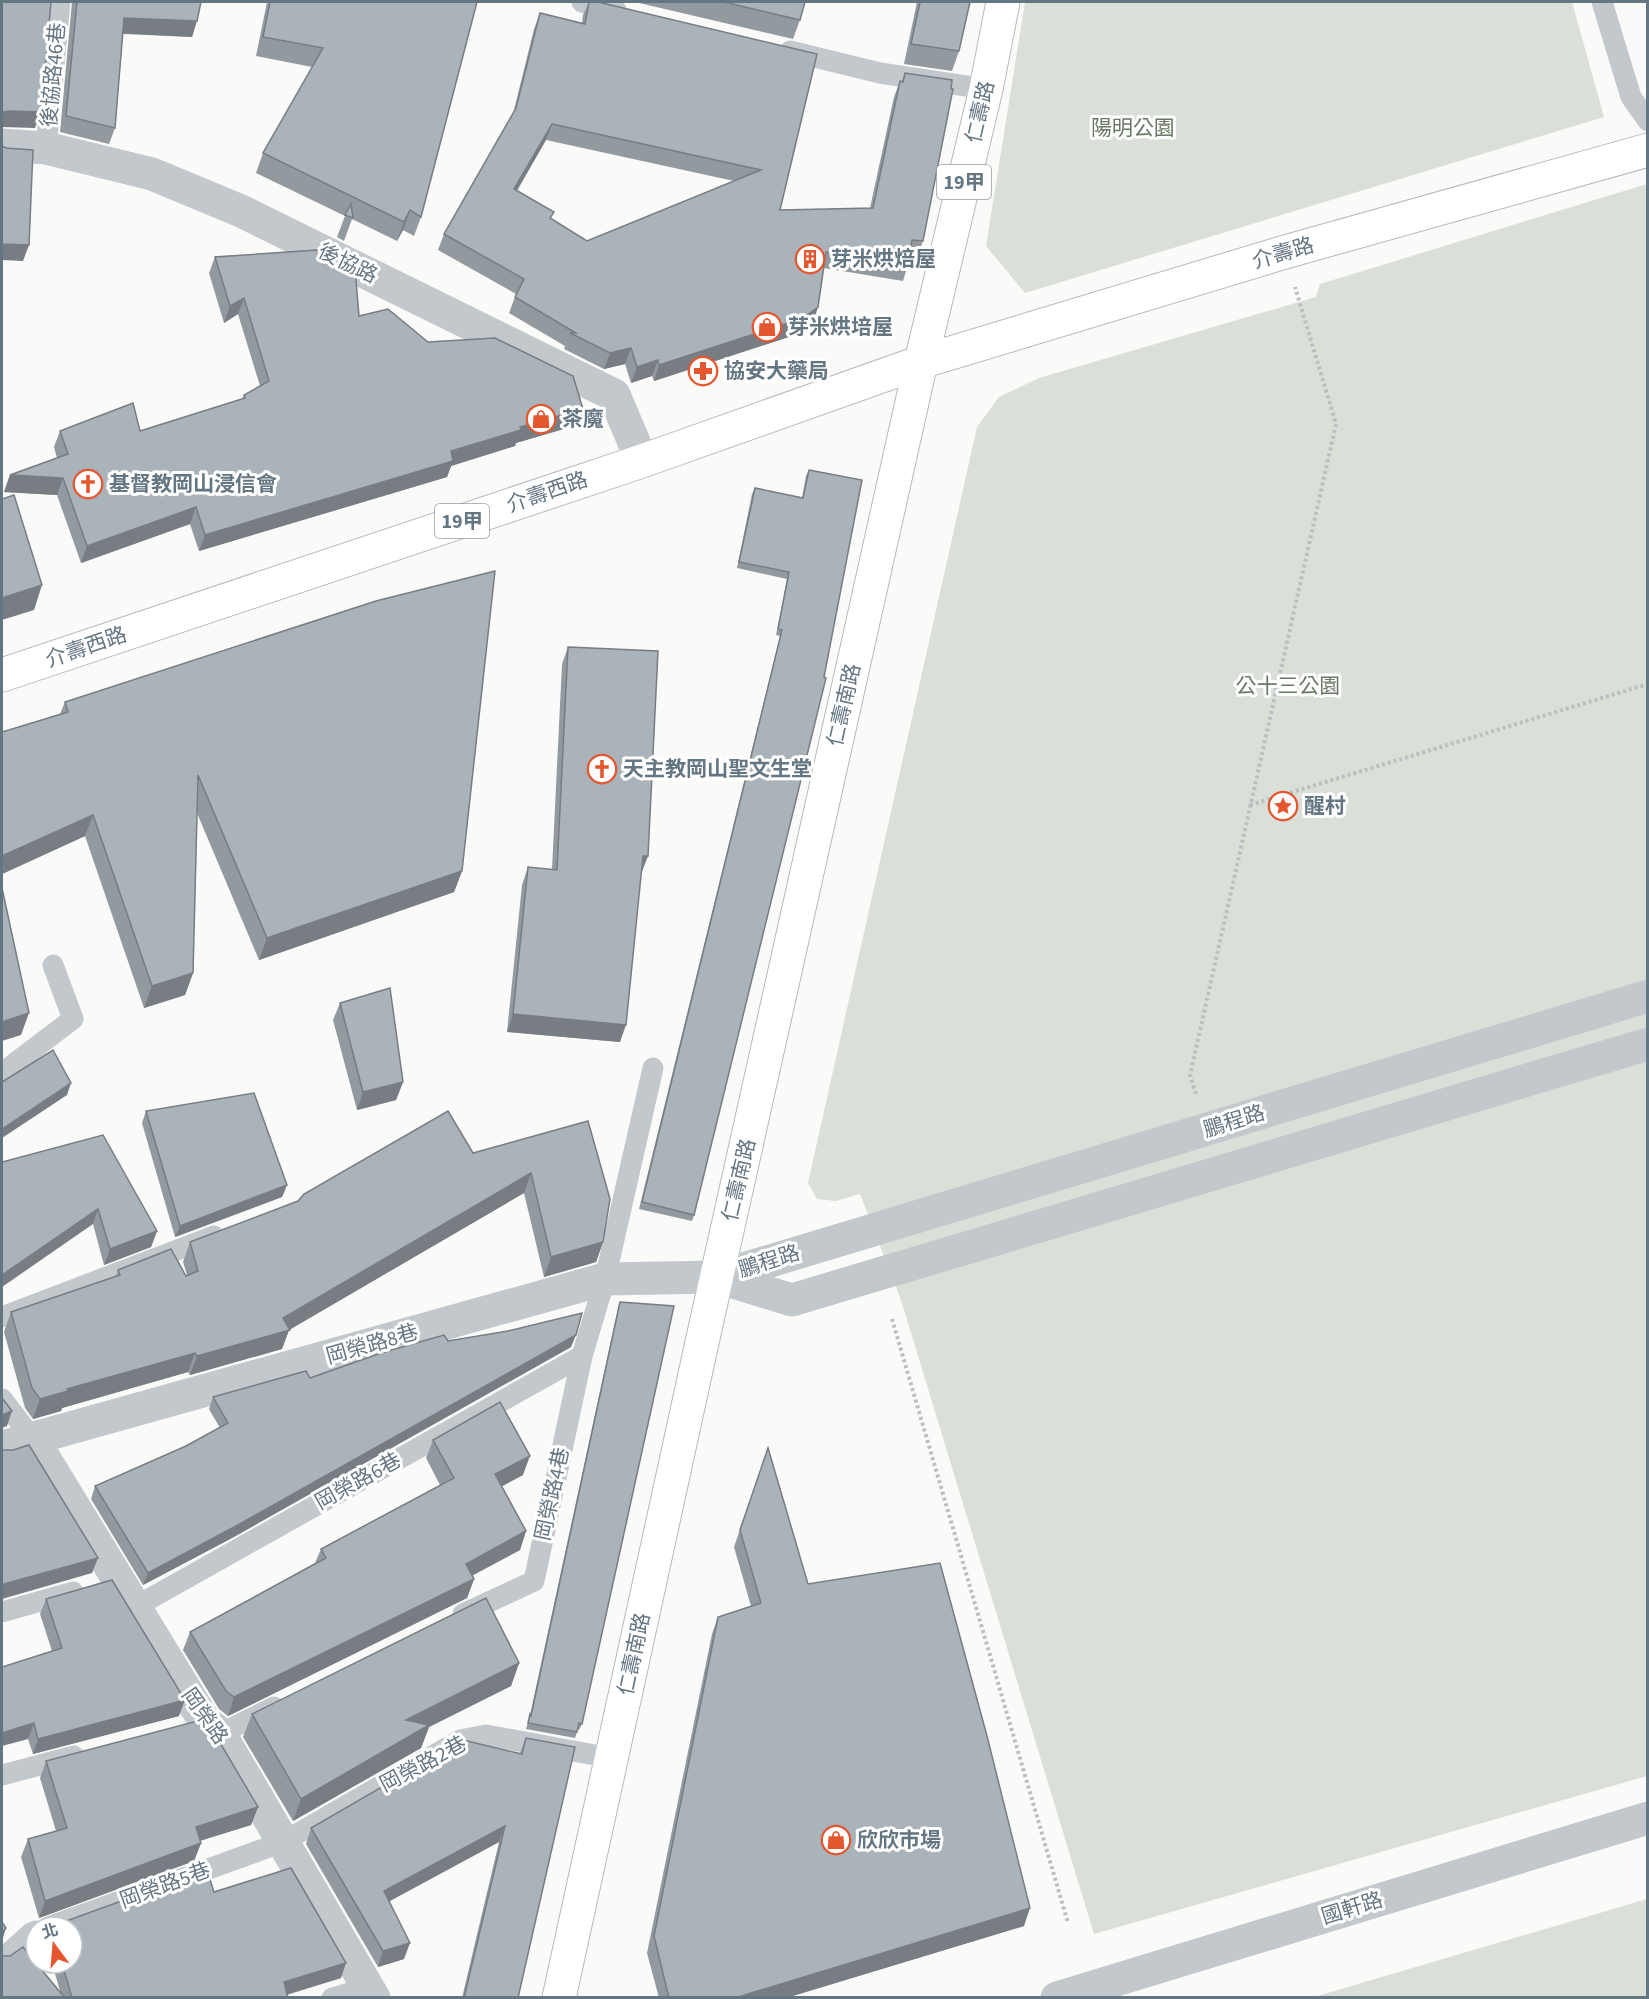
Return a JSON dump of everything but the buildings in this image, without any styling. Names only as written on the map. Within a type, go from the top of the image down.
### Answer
[{"type":"main road","name":"仁壽路","points":[[921,362],[986,89],[1003,2]]},
{"type":"main road","name":"介壽路","points":[[921,362],[1285,252],[1647,150]]},
{"type":"main road","name":"介壽西路","points":[[2,675],[642,461],[921,362]]},
{"type":"main road","name":"仁壽南路","points":[[559,1998],[921,362]]},
{"type":"street","name":"後協路","points":[[2,145],[46,148],[152,174],[241,211],[614,394],[642,461]]},
{"type":"street","name":"鵬程路","points":[[717,1277],[1647,996]]},
{"type":"street","name":"鵬程路","points":[[717,1277],[792,1300],[1647,1044]]},
{"type":"street","name":"岡榮路8巷","points":[[17,1442],[605,1279],[717,1277]]},
{"type":"street","name":"岡榮路","points":[[17,1442],[135,1607],[203,1728],[283,1842],[371,1993]]},
{"type":"street","name":"國軒路","points":[[1057,1998],[1647,1818]]},
{"type":"lane","name":"後協路46巷","points":[[46,148],[60,2]]},
{"type":"lane","points":[[582,2],[639,15]]},
{"type":"lane","points":[[1602,2],[1631,98],[1647,121]]},
{"type":"lane","points":[[765,46],[880,73],[986,89]]},
{"type":"lane","points":[[2,1073],[73,1019],[53,965]]},
{"type":"lane","name":"岡榮路4巷","points":[[440,1625],[534,1581],[582,1356],[605,1279],[653,1068]]},
{"type":"lane","points":[[2,1317],[231,1230]]},
{"type":"lane","name":"岡榮路6巷","points":[[135,1607],[582,1356]]},
{"type":"lane","points":[[2,1399],[17,1442]]},
{"type":"lane","points":[[2,1612],[117,1579]]},
{"type":"lane","points":[[203,1728],[293,1698]]},
{"type":"lane","name":"岡榮路2巷","points":[[283,1842],[460,1740],[486,1734],[611,1758]]},
{"type":"lane","points":[[2,1775],[92,1752]]},
{"type":"lane","name":"岡榮路5巷","points":[[81,1915],[283,1842]]},
{"type":"lane","points":[[2,1959],[24,1939]]},
{"type":"lane","points":[[332,1998],[371,1993]]},
{"type":"path","points":[[1206,1129],[1190,1075],[1336,424],[1285,252]]},
{"type":"path","points":[[1250,805],[1647,684]]},
{"type":"path","points":[[892,1319],[1068,1923]]},
{"type":"green space","name":"陽明公園","points":[[1025,2],[1572,2],[1604,117],[1025,293],[986,246]]},
{"type":"green space","name":"公十三公園","points":[[1647,184],[1647,1776],[1094,1934],[901,1300],[860,1194],[836,1201],[817,1199],[808,1183],[977,427],[999,397],[1039,378],[1316,297],[1320,284]]},
{"type":"green space","points":[[1647,1899],[1647,1997],[1314,1997]]},
{"type":"place","name":"芽米烘焙屋","points":[[810,259]]},
{"type":"place","name":"芽米烘培屋","points":[[767,327]]},
{"type":"place","name":"協安大藥局","points":[[703,371]]},
{"type":"place","name":"茶魔","points":[[541,419]]},
{"type":"place","name":"基督教岡山浸信會","points":[[88,484]]},
{"type":"place","name":"天主教岡山聖文生堂","points":[[602,769]]},
{"type":"place","name":"醒村","points":[[1283,806]]},
{"type":"place","name":"欣欣市場","points":[[836,1840]]}]
